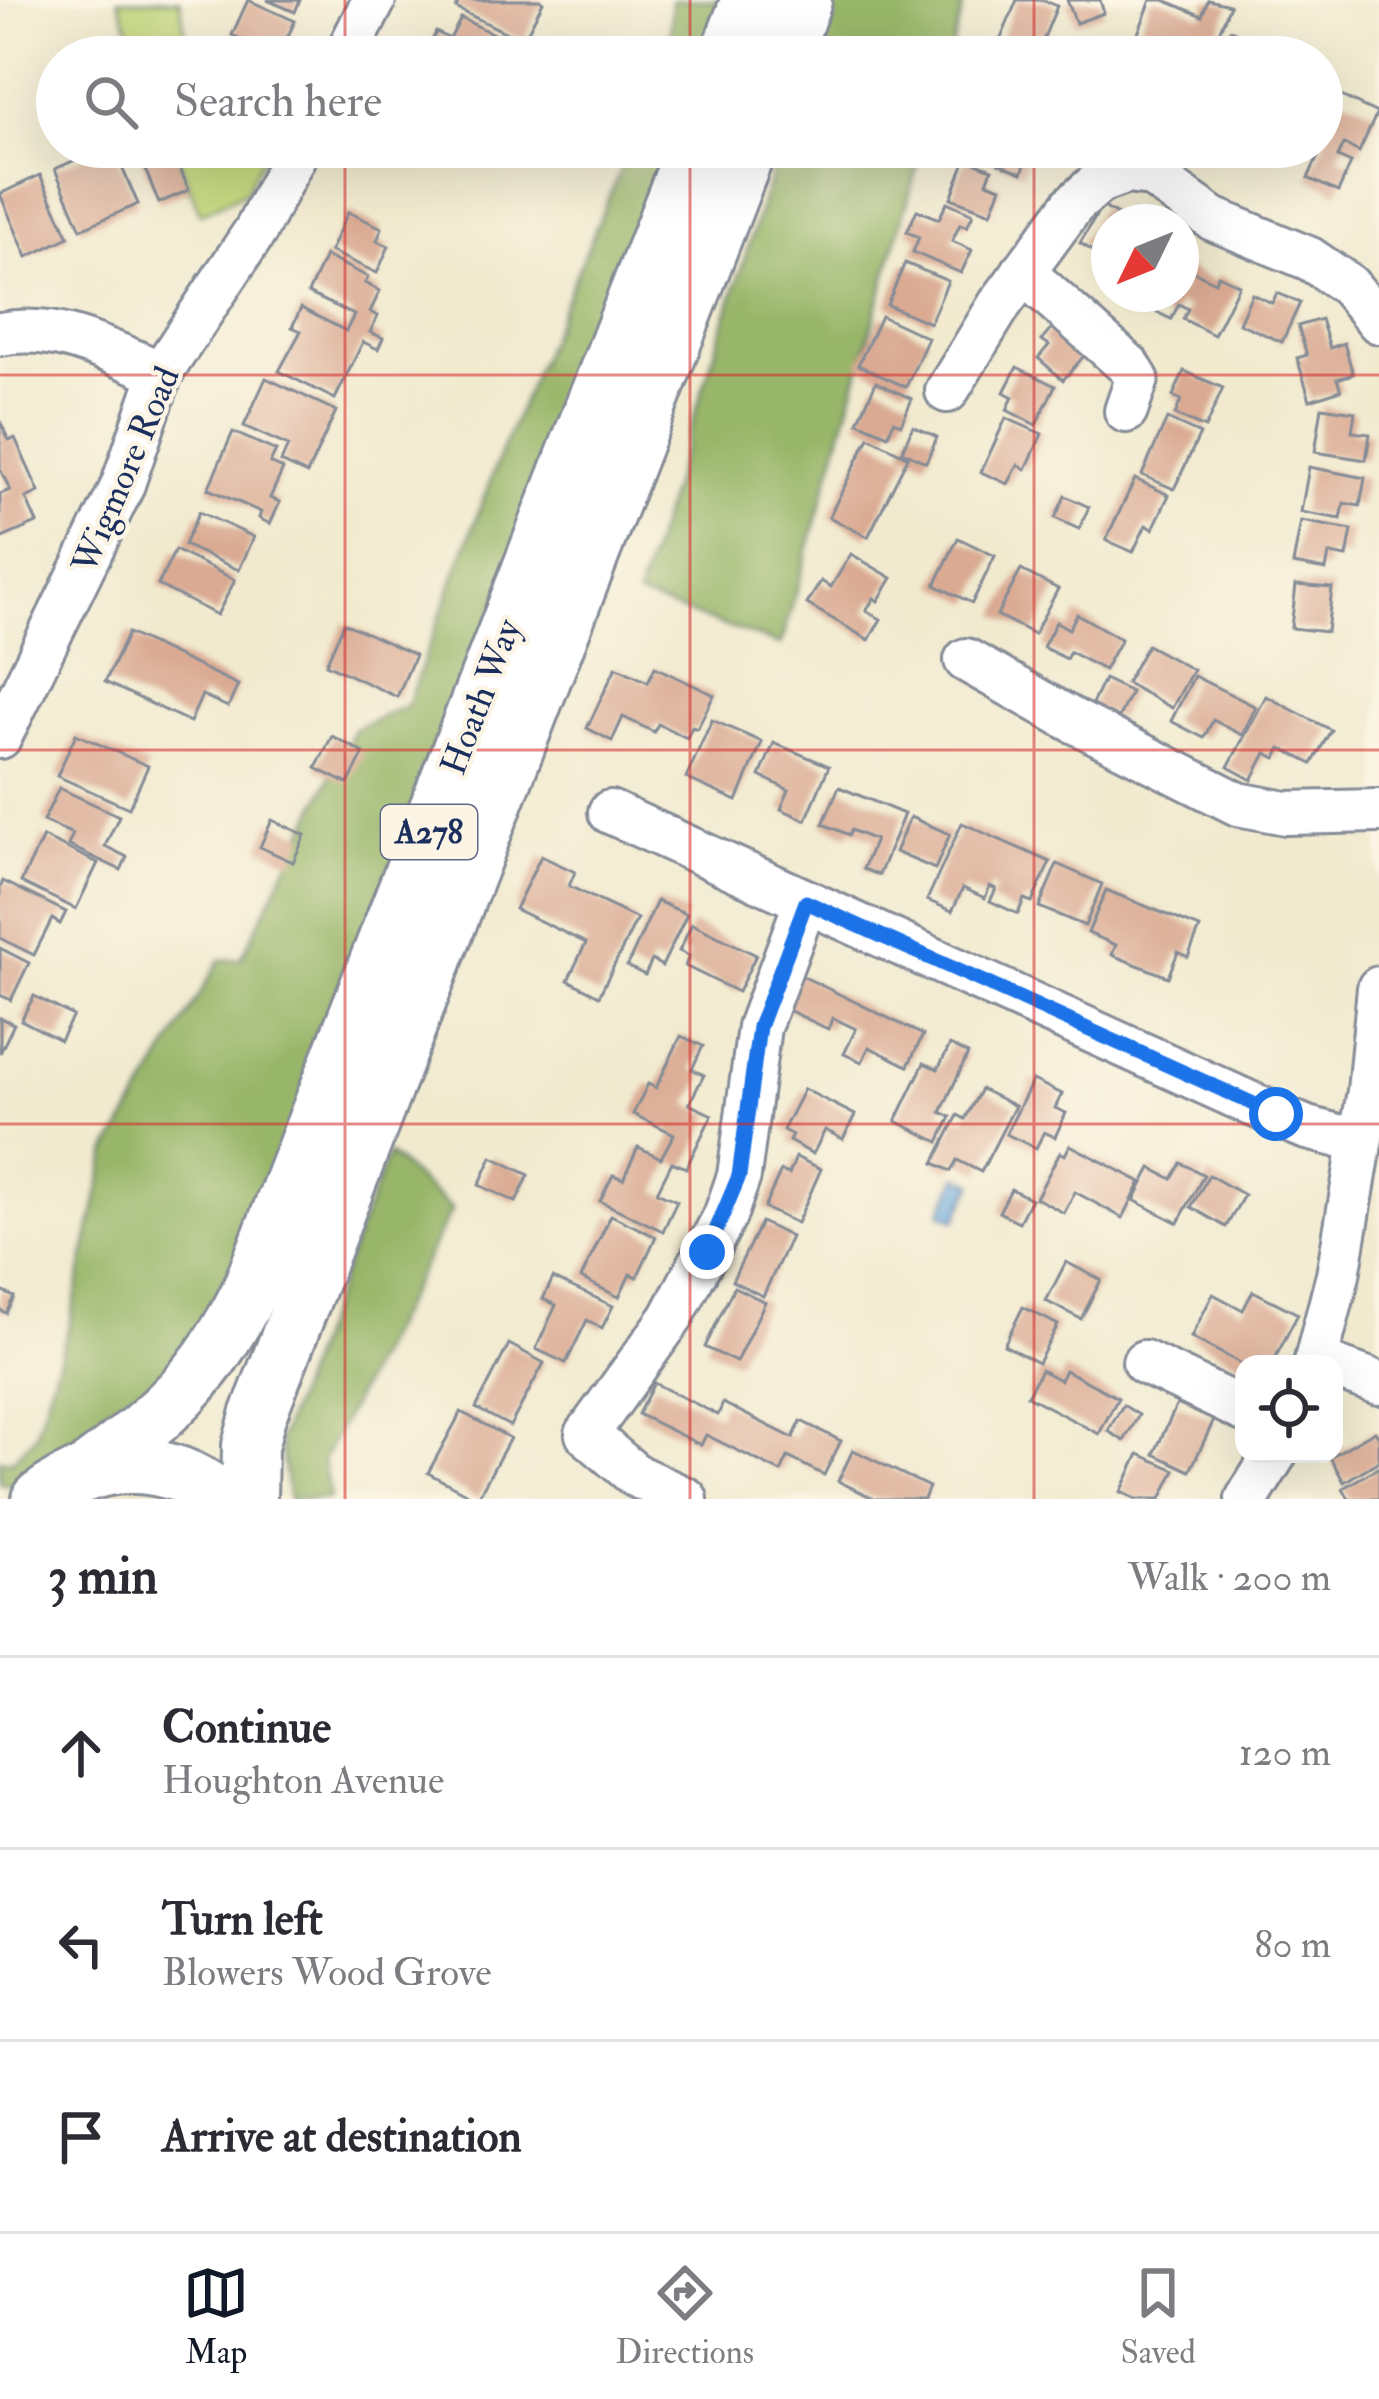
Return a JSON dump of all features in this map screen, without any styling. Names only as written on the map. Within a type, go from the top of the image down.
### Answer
[{"type":"main road","points":[[736,36],[749,0]]},
{"type":"main road","points":[[791,36],[804,0]]},
{"type":"main road","name":"Hoath Way","points":[[40,1499],[93,1468],[189,1389],[212,1360],[248,1294],[686,168]]},
{"type":"main road","name":"Hoath Way","points":[[249,1499],[250,1446],[258,1416],[741,168]]},
{"type":"main road","points":[[93,1468],[136,1466],[173,1472],[206,1486],[222,1499]]},
{"type":"street","points":[[356,36],[374,0]]},
{"type":"street","name":"Wigmore Road","points":[[0,737],[122,487],[161,374],[256,230],[287,168]]},
{"type":"street","points":[[947,391],[1023,272],[1086,190],[1113,175],[1137,172],[1162,181],[1232,229],[1310,259],[1348,285],[1379,322]]},
{"type":"street","points":[[1023,272],[1129,367],[1136,379],[1126,411]]},
{"type":"street","points":[[0,334],[70,335],[161,374]]},
{"type":"street","points":[[966,661],[1238,804],[1286,813],[1379,812]]},
{"type":"street","points":[[610,812],[1307,1128],[1359,1141]]},
{"type":"street","points":[[686,1499],[636,1476],[587,1435],[663,1332],[725,1216],[739,1176],[759,1027],[806,902]]},
{"type":"street","points":[[1324,1355],[1379,988]]},
{"type":"street","points":[[1144,1362],[1235,1406]]},
{"type":"street","points":[[1343,1371],[1379,1383]]},
{"type":"street","points":[[1247,1499],[1269,1463]]},
{"type":"green space","points":[[118,0],[180,0],[186,36],[132,36]]},
{"type":"green space","points":[[672,0],[725,0],[713,36],[670,36]]},
{"type":"green space","points":[[826,0],[965,0],[955,36],[815,36]]},
{"type":"green space","points":[[182,168],[257,168],[245,192],[200,214]]},
{"type":"green space","points":[[621,168],[664,168],[230,1292],[179,1369],[92,1454],[15,1485],[0,1483],[0,1459],[11,1461],[35,1436],[70,1322],[107,1154],[220,960],[241,959],[354,730],[407,705],[501,452]]},
{"type":"green space","points":[[773,168],[917,168],[781,645],[637,596]]},
{"type":"green space","points":[[388,1154],[452,1209],[323,1460],[330,1499],[289,1499],[279,1440]]},
{"type":"water","points":[[958,1176],[974,1183],[956,1220],[941,1213]]},
{"type":"building","points":[[248,0],[295,21],[288,36],[232,35]]},
{"type":"building","points":[[267,0],[300,0],[295,12]]},
{"type":"building","points":[[460,0],[543,2],[526,36],[513,36],[456,8]]},
{"type":"building","points":[[1017,0],[1043,0],[1057,6],[1045,36],[1002,36]]},
{"type":"building","points":[[1067,0],[1100,0],[1104,13],[1076,23]]},
{"type":"building","points":[[1151,0],[1164,0],[1202,16],[1208,0],[1230,5],[1217,36],[1137,36]]},
{"type":"building","points":[[461,18],[497,36],[452,36]]},
{"type":"building","points":[[1343,97],[1377,113],[1359,152],[1344,144]]},
{"type":"building","points":[[1343,159],[1351,163],[1338,192],[1308,178],[1313,168],[1343,168]]},
{"type":"building","points":[[122,168],[138,204],[81,229],[55,169]]},
{"type":"building","points":[[145,168],[180,168],[189,190],[159,203]]},
{"type":"building","points":[[963,168],[992,169],[987,182],[1001,187],[991,213],[951,198]]},
{"type":"building","points":[[40,175],[69,237],[27,257],[0,194]]},
{"type":"building","points":[[947,202],[973,214],[967,227],[960,224],[952,241],[972,250],[961,273],[913,252],[919,237],[907,232],[917,210],[939,219]]},
{"type":"building","points":[[348,212],[382,228],[377,241],[389,246],[377,273],[330,251]]},
{"type":"building","points":[[1091,224],[1091,250],[1080,243]]},
{"type":"building","points":[[325,256],[368,277],[365,283],[380,291],[370,312],[378,316],[370,332],[383,338],[378,349],[363,342],[335,399],[279,371],[301,331],[292,327],[301,308],[346,331],[354,315],[308,293]]},
{"type":"building","points":[[905,263],[948,281],[930,323],[887,305]]},
{"type":"building","points":[[1199,274],[1215,282],[1218,275],[1239,285],[1214,335],[1183,319],[1186,312],[1199,312]]},
{"type":"building","points":[[1277,293],[1300,303],[1282,342],[1239,323],[1252,294],[1272,303]]},
{"type":"building","points":[[881,316],[928,338],[906,387],[858,365]]},
{"type":"building","points":[[1321,319],[1330,348],[1344,343],[1353,374],[1337,379],[1341,390],[1310,400],[1297,358],[1307,355],[1298,326]]},
{"type":"building","points":[[1059,320],[1091,348],[1063,380],[1038,358],[1049,345],[1042,340]]},
{"type":"building","points":[[1017,367],[1055,386],[1036,425],[1007,410],[1013,397],[1004,392]]},
{"type":"building","points":[[1184,371],[1223,388],[1205,428],[1175,415],[1181,400],[1173,396]]},
{"type":"building","points":[[266,378],[336,411],[307,474],[281,462],[288,446],[244,426]]},
{"type":"building","points":[[876,382],[912,399],[901,424],[894,421],[888,435],[858,422]]},
{"type":"building","points":[[1322,407],[1355,412],[1352,432],[1370,434],[1366,460],[1315,452]]},
{"type":"building","points":[[1006,418],[1042,434],[1026,469],[1018,465],[1008,484],[981,472]]},
{"type":"building","points":[[1167,419],[1200,434],[1174,489],[1142,475]]},
{"type":"building","points":[[0,421],[9,440],[15,438],[39,492],[26,498],[37,523],[0,539],[0,494],[10,490],[0,469]]},
{"type":"building","points":[[913,426],[937,437],[926,462],[902,451]]},
{"type":"building","points":[[233,432],[276,451],[270,463],[283,469],[270,498],[280,502],[270,524],[259,518],[261,512],[208,489]]},
{"type":"building","points":[[869,437],[908,457],[868,537],[829,517]]},
{"type":"building","points":[[1309,467],[1365,478],[1360,506],[1344,503],[1341,519],[1301,512]]},
{"type":"building","points":[[1135,479],[1169,495],[1153,529],[1146,525],[1133,552],[1106,540]]},
{"type":"building","points":[[1065,496],[1089,507],[1079,529],[1055,518]]},
{"type":"building","points":[[199,512],[254,537],[239,570],[184,545]]},
{"type":"building","points":[[1301,521],[1352,530],[1347,557],[1329,554],[1326,570],[1293,564]]},
{"type":"building","points":[[958,538],[995,556],[972,603],[935,585]]},
{"type":"building","points":[[175,550],[235,580],[217,615],[158,585]]},
{"type":"building","points":[[851,554],[892,578],[866,611],[881,619],[869,640],[807,604],[821,581],[831,587]]},
{"type":"building","points":[[1021,570],[1058,589],[1034,634],[997,615]]},
{"type":"building","points":[[1296,585],[1332,588],[1327,632],[1291,628]]},
{"type":"building","points":[[1077,614],[1121,639],[1104,670],[1070,652],[1066,659],[1043,647],[1056,622],[1069,629]]},
{"type":"building","points":[[344,623],[415,655],[397,697],[326,664]]},
{"type":"building","points":[[128,633],[238,685],[228,707],[202,695],[190,722],[105,682]]},
{"type":"building","points":[[1147,645],[1193,670],[1172,708],[1126,683]]},
{"type":"building","points":[[616,667],[648,682],[655,667],[714,695],[697,729],[692,727],[687,738],[658,724],[654,732],[623,717],[612,741],[587,728]]},
{"type":"building","points":[[1194,676],[1256,707],[1242,735],[1213,720],[1204,738],[1171,721]]},
{"type":"building","points":[[1104,679],[1131,692],[1118,719],[1091,706]]},
{"type":"building","points":[[1266,696],[1331,730],[1312,764],[1281,748],[1276,758],[1266,753],[1252,780],[1228,767]]},
{"type":"building","points":[[712,720],[762,742],[737,801],[686,778]]},
{"type":"building","points":[[76,734],[148,766],[129,808],[57,776]]},
{"type":"building","points":[[332,736],[364,753],[348,784],[316,768]]},
{"type":"building","points":[[774,743],[829,766],[806,820],[781,809],[789,790],[760,776]]},
{"type":"building","points":[[839,787],[904,814],[879,875],[863,869],[875,840],[823,824]]},
{"type":"building","points":[[59,788],[119,816],[105,846],[127,857],[121,870],[68,845],[73,834],[43,821]]},
{"type":"building","points":[[910,817],[950,834],[935,869],[895,852]]},
{"type":"building","points":[[272,820],[305,835],[293,862],[260,847]]},
{"type":"building","points":[[962,823],[1050,862],[1032,902],[1024,899],[1018,914],[990,901],[996,889],[990,886],[985,898],[963,888],[952,911],[927,900]]},
{"type":"building","points":[[43,837],[98,863],[76,909],[21,882]]},
{"type":"building","points":[[541,856],[575,872],[569,886],[637,919],[599,996],[568,980],[586,943],[515,909]]},
{"type":"building","points":[[1057,864],[1102,884],[1085,926],[1039,907]]},
{"type":"building","points":[[3,881],[66,912],[60,924],[52,919],[34,955],[0,938]]},
{"type":"building","points":[[1106,890],[1200,928],[1188,957],[1178,952],[1168,977],[1112,955],[1116,945],[1088,933]]},
{"type":"building","points":[[657,901],[687,914],[662,966],[652,960],[645,975],[627,966]]},
{"type":"building","points":[[692,924],[756,955],[738,992],[685,966],[689,956],[679,951]]},
{"type":"building","points":[[0,948],[29,963],[11,1000],[0,995]]},
{"type":"building","points":[[798,974],[923,1035],[908,1066],[869,1047],[862,1062],[844,1054],[856,1029],[833,1018],[828,1029],[782,1007]]},
{"type":"building","points":[[34,996],[73,1016],[60,1040],[21,1020]]},
{"type":"building","points":[[0,1018],[14,1024],[0,1053]]},
{"type":"building","points":[[681,1036],[703,1046],[692,1069],[704,1075],[689,1104],[712,1115],[686,1168],[672,1162],[657,1192],[677,1201],[663,1231],[600,1201],[613,1175],[623,1179],[638,1147],[661,1158],[674,1134],[633,1114],[648,1084],[656,1088]]},
{"type":"building","points":[[950,1045],[968,1054],[941,1112],[951,1117],[939,1142],[896,1121],[924,1063],[938,1069]]},
{"type":"building","points":[[1033,1080],[1062,1094],[1055,1108],[1066,1113],[1055,1137],[1044,1132],[1036,1148],[1006,1134]]},
{"type":"building","points":[[804,1089],[855,1115],[843,1139],[825,1130],[813,1154],[789,1141],[792,1135],[783,1130]]},
{"type":"building","points":[[981,1089],[1015,1106],[981,1172],[957,1160],[951,1171],[934,1163],[958,1115],[965,1119]]},
{"type":"building","points":[[1070,1145],[1141,1182],[1123,1218],[1075,1192],[1064,1213],[1036,1198],[1060,1152],[1065,1155]]},
{"type":"building","points":[[492,1157],[529,1175],[516,1202],[479,1185]]},
{"type":"building","points":[[796,1157],[821,1169],[797,1223],[764,1208],[781,1171],[789,1174]]},
{"type":"building","points":[[1181,1163],[1204,1175],[1178,1223],[1134,1200],[1151,1168],[1172,1179]]},
{"type":"building","points":[[1209,1175],[1244,1195],[1226,1227],[1191,1207]]},
{"type":"building","points":[[1011,1189],[1031,1199],[1019,1222],[999,1212]]},
{"type":"building","points":[[611,1215],[656,1237],[637,1277],[630,1274],[619,1297],[581,1278]]},
{"type":"building","points":[[761,1222],[791,1237],[763,1296],[732,1281]]},
{"type":"building","points":[[1066,1262],[1101,1280],[1081,1319],[1046,1301]]},
{"type":"building","points":[[553,1278],[613,1306],[602,1328],[587,1320],[566,1363],[536,1349],[556,1305],[543,1299]]},
{"type":"building","points":[[734,1287],[765,1302],[736,1362],[705,1347]]},
{"type":"building","points":[[0,1290],[14,1297],[6,1313],[0,1310]]},
{"type":"building","points":[[1253,1291],[1298,1314],[1277,1355],[1235,1355],[1235,1360],[1191,1337],[1213,1294],[1243,1310]]},
{"type":"building","points":[[1023,1307],[1058,1325],[1038,1363],[1004,1345]]},
{"type":"building","points":[[509,1344],[544,1363],[510,1426],[476,1408]]},
{"type":"building","points":[[1041,1370],[1060,1380],[1065,1370],[1118,1398],[1099,1434],[1027,1396]]},
{"type":"building","points":[[654,1383],[718,1415],[723,1403],[793,1438],[801,1421],[841,1441],[824,1475],[788,1457],[781,1472],[706,1435],[701,1445],[638,1414]]},
{"type":"building","points":[[1177,1404],[1214,1420],[1190,1471],[1154,1454]]},
{"type":"building","points":[[1123,1405],[1139,1415],[1124,1441],[1108,1431]]},
{"type":"building","points":[[461,1412],[510,1438],[477,1499],[428,1473]]},
{"type":"building","points":[[1375,1431],[1379,1437],[1379,1461],[1344,1482],[1333,1463],[1343,1463],[1343,1449]]},
{"type":"building","points":[[853,1450],[929,1487],[924,1499],[875,1499],[838,1481]]},
{"type":"building","points":[[1139,1454],[1175,1470],[1161,1499],[1137,1499],[1121,1492]]},
{"type":"building","points":[[1379,1467],[1379,1499],[1349,1499],[1343,1488]]},
{"type":"route","points":[[707,1252],[739,1176],[749,1082],[767,998],[806,902],[1276,1114]]}]
